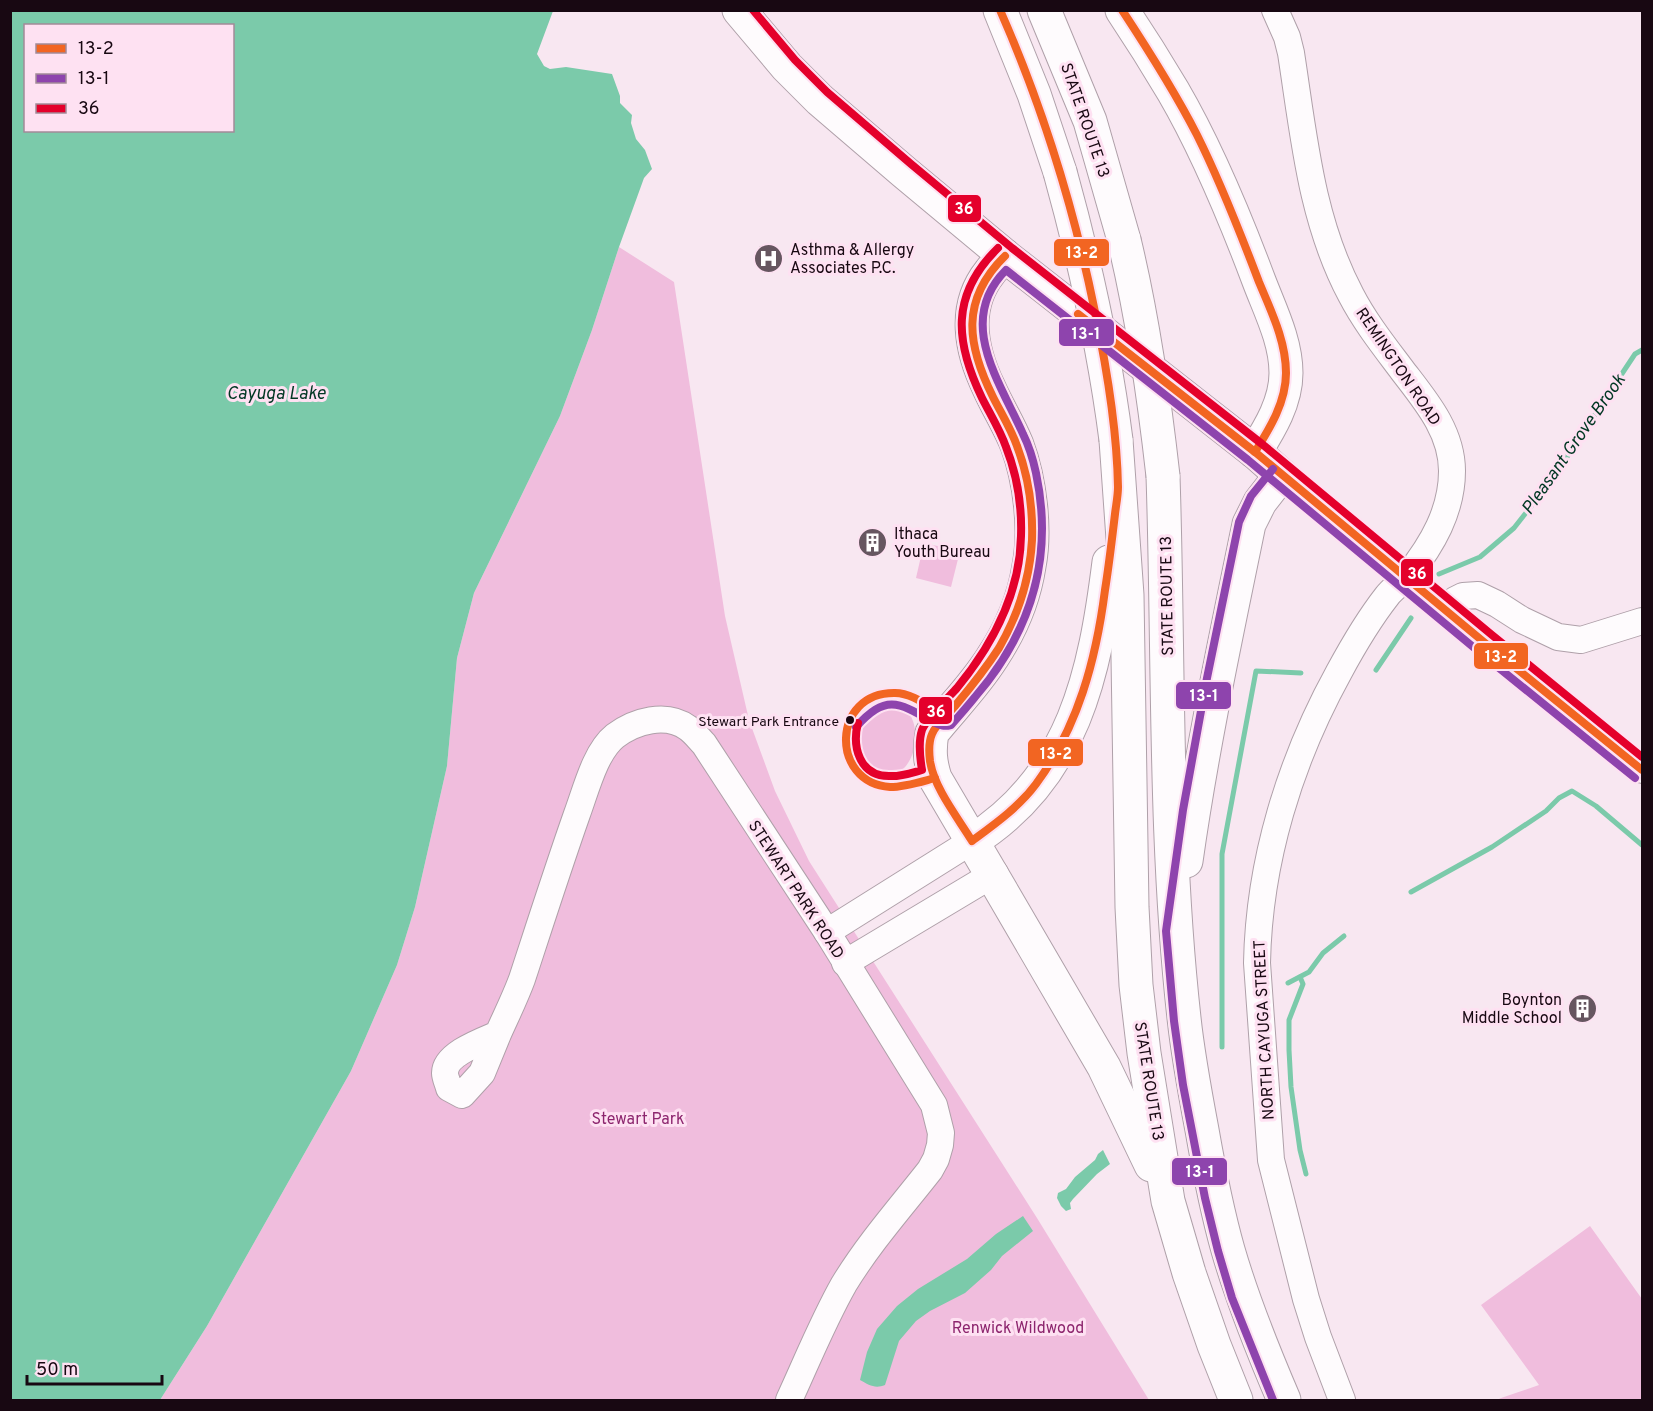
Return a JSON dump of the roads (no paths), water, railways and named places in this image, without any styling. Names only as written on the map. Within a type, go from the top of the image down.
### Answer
[{"type":"main road","points":[[739,10],[820,100],[1005,256],[1255,452],[1281,475],[1260,502],[1249,524],[1193,812],[1176,931]]},
{"type":"main road","name":"STATE ROUTE 13","points":[[1000,10],[1034,94],[1060,172],[1079,240],[1108,380],[1116,440],[1127,595],[1132,907],[1136,985],[1144,1053],[1168,1201],[1189,1273],[1236,1401]]},
{"type":"main road","name":"STATE ROUTE 13","points":[[1044,10],[1090,121],[1124,240],[1137,293],[1148,356],[1163,476],[1169,814],[1184,1020],[1215,1195],[1228,1248],[1242,1295],[1284,1401]]},
{"type":"main road","points":[[1122,10],[1174,92],[1206,154],[1235,218],[1284,351],[1286,374],[1283,395],[1274,422],[1255,452]]},
{"type":"main road","points":[[1005,256],[989,273],[978,295],[971,327],[988,387],[1010,429],[1024,468],[1032,544],[1030,565],[1025,587],[1006,636],[991,660],[932,733],[929,747],[930,763],[935,778],[1104,1067],[1168,1201]]},
{"type":"main road","points":[[972,841],[990,830],[1025,798],[1064,743],[1076,716],[1095,656],[1118,486]]},
{"type":"street","name":"REMINGTON ROAD","points":[[1275,10],[1292,53],[1309,176],[1336,262],[1351,295],[1377,336],[1436,417],[1449,449],[1452,471],[1443,519],[1432,543],[1407,577]]},
{"type":"street","points":[[1281,475],[1642,770]]},
{"type":"street","name":"NORTH CAYUGA STREET","points":[[1342,1401],[1306,1299],[1270,1160],[1257,934],[1271,844],[1287,790],[1306,739],[1338,674],[1363,632],[1388,594],[1407,577]]},
{"type":"street","points":[[1446,610],[1455,600],[1463,596],[1478,595],[1558,637],[1581,640],[1642,621]]},
{"type":"street","name":"STEWART PARK ROAD","points":[[498,1034],[521,982],[553,880],[597,759],[614,736],[636,724],[653,719],[668,720],[688,728],[704,744],[827,932],[934,1105],[941,1133],[936,1159],[930,1170],[868,1248],[845,1283],[825,1319],[789,1401]]},
{"type":"street","points":[[827,932],[972,841]]},
{"type":"street","points":[[845,963],[992,875]]},
{"type":"water","name":"Cayuga Lake","points":[[10,11],[553,11],[537,54],[544,66],[550,69],[566,67],[612,74],[620,96],[620,103],[632,115],[631,123],[636,139],[645,150],[652,169],[644,178],[560,416],[474,593],[457,658],[447,766],[415,907],[397,965],[351,1071],[207,1326],[160,1400],[11,1400]]},
{"type":"water","points":[[1103,1150],[1110,1164],[1073,1199],[1070,1203],[1071,1209],[1066,1211],[1057,1198],[1058,1193],[1066,1189]]},
{"type":"water","points":[[1023,1216],[1033,1231],[1002,1256],[991,1270],[965,1293],[916,1321],[899,1341],[885,1385],[869,1385],[860,1380],[867,1352],[877,1329],[897,1306],[918,1289],[967,1259],[996,1234]]},
{"type":"waterway","name":"Pleasant Grove Brook","points":[[1439,574],[1480,557],[1514,528],[1551,481],[1635,354],[1642,350]]},
{"type":"waterway","name":"Pleasant Grove Brook","points":[[1376,670],[1411,618]]},
{"type":"waterway","points":[[1222,1047],[1222,854],[1256,671],[1301,673]]},
{"type":"waterway","points":[[1411,892],[1492,847],[1572,791],[1596,806],[1642,845]]},
{"type":"waterway","points":[[1288,983],[1309,972],[1323,953],[1344,936]]},
{"type":"waterway","points":[[1300,977],[1303,984],[1289,1020],[1289,1050],[1291,1087],[1300,1150],[1306,1174]]},
{"type":"place","name":"Asthma & Allergy Associates P.C.","points":[[769,258]]},
{"type":"place","name":"Ithaca Youth Bureau","points":[[873,542]]},
{"type":"place","name":"Stewart Park Entrance","points":[[850,720]]},
{"type":"place","name":"Boynton Middle School","points":[[1583,1008]]},
{"type":"park label","name":"Stewart Park","points":[[638,1118]]},
{"type":"park label","name":"Renwick Wildwood","points":[[1018,1327]]}]
